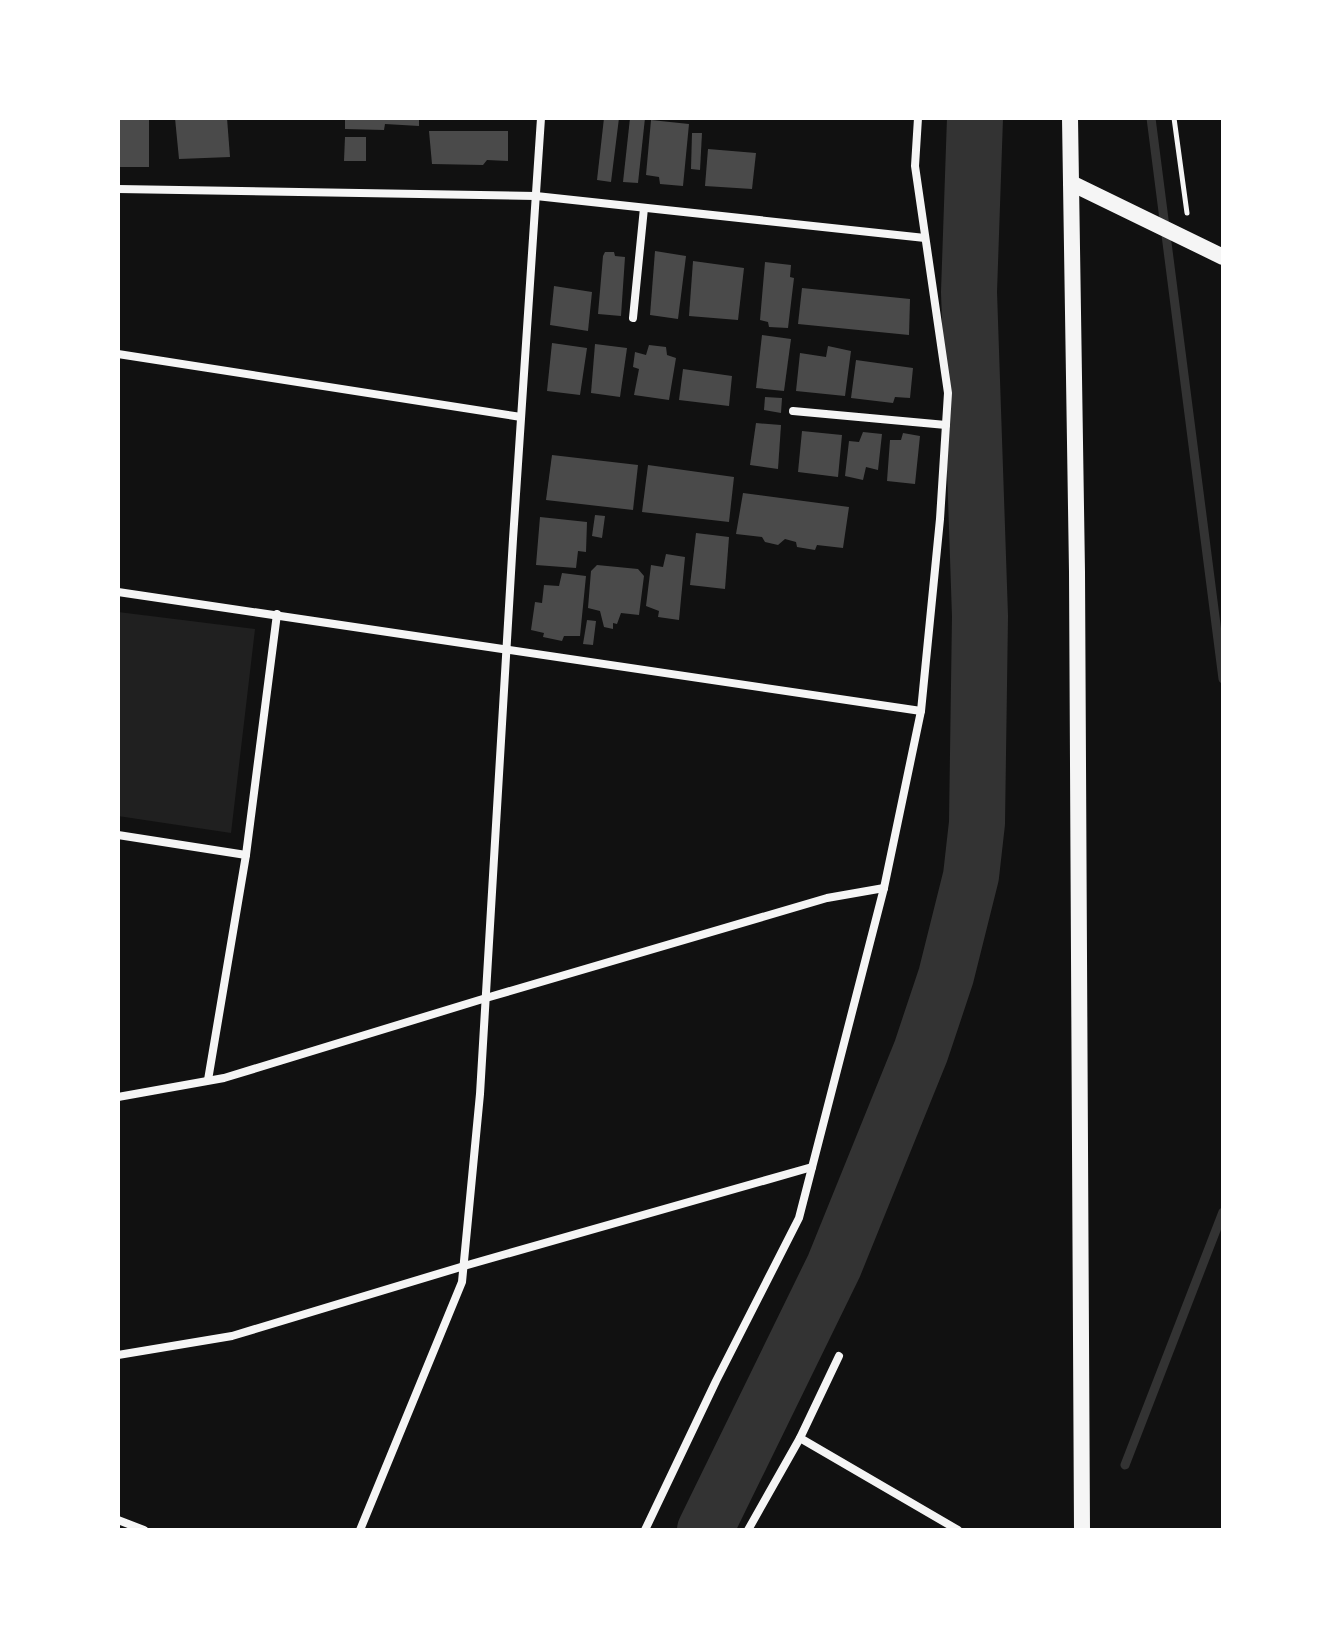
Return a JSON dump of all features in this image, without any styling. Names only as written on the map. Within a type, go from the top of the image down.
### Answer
[{"type":"main road","points":[[1070,118],[1077,588],[1082,1530]]},
{"type":"main road","points":[[1071,183],[1223,257]]},
{"type":"street","points":[[360,1530],[462,1282],[486,998],[541,118]]},
{"type":"street","points":[[645,1530],[799,1218],[884,888],[921,711],[940,519],[948,393],[915,166],[918,118]]},
{"type":"street","points":[[118,189],[536,196],[925,238]]},
{"type":"street","points":[[633,318],[644,208]]},
{"type":"street","points":[[118,354],[521,417]]},
{"type":"street","points":[[793,411],[946,425]]},
{"type":"street","points":[[118,592],[921,711]]},
{"type":"street","points":[[208,1080],[246,855],[277,614]]},
{"type":"street","points":[[118,835],[246,855]]},
{"type":"street","points":[[118,1097],[224,1078],[827,898],[884,888]]},
{"type":"street","points":[[118,1355],[232,1336],[812,1167]]},
{"type":"street","points":[[748,1530],[800,1438],[839,1356]]},
{"type":"street","points":[[800,1438],[958,1530]]},
{"type":"street","points":[[118,1520],[144,1530]]},
{"type":"path","points":[[1174,118],[1188,240]]},
{"type":"shaded area","points":[[118,612],[255,629],[231,833],[118,816]]},
{"type":"building","points":[[120,118],[149,118],[149,167],[118,167]]},
{"type":"building","points":[[175,118],[227,118],[230,157],[179,159]]},
{"type":"building","points":[[345,118],[419,118],[419,126],[385,124],[384,130],[345,129]]},
{"type":"building","points":[[604,118],[619,118],[611,182],[597,180]]},
{"type":"building","points":[[630,118],[645,118],[638,183],[623,182]]},
{"type":"building","points":[[651,120],[689,124],[683,186],[660,184],[659,177],[646,175]]},
{"type":"building","points":[[429,131],[508,131],[508,161],[487,160],[483,165],[432,164]]},
{"type":"building","points":[[692,133],[702,133],[700,170],[691,169]]},
{"type":"building","points":[[345,137],[366,137],[366,161],[344,161]]},
{"type":"building","points":[[708,149],[756,153],[752,189],[705,186]]},
{"type":"building","points":[[655,251],[686,256],[678,319],[650,315]]},
{"type":"building","points":[[605,252],[625,257],[621,316],[598,314]]},
{"type":"building","points":[[693,261],[744,268],[738,320],[689,316]]},
{"type":"building","points":[[765,262],[791,265],[790,277],[794,278],[788,328],[769,327],[768,322],[760,320]]},
{"type":"building","points":[[554,286],[592,292],[588,331],[550,325]]},
{"type":"building","points":[[802,288],[910,299],[909,335],[798,324]]},
{"type":"building","points":[[762,335],[791,339],[784,391],[756,388]]},
{"type":"building","points":[[552,343],[587,348],[580,395],[547,391]]},
{"type":"building","points":[[595,344],[627,348],[620,397],[591,393]]},
{"type":"building","points":[[649,345],[666,347],[667,355],[676,358],[669,400],[634,395],[639,369],[633,367],[635,352],[646,355]]},
{"type":"building","points":[[828,346],[851,351],[845,396],[796,391],[800,353],[826,357]]},
{"type":"building","points":[[856,360],[913,368],[910,398],[895,397],[893,403],[851,398]]},
{"type":"building","points":[[683,369],[732,376],[729,406],[679,400]]},
{"type":"building","points":[[765,397],[782,398],[781,413],[764,410]]},
{"type":"building","points":[[756,423],[781,425],[778,469],[750,465]]},
{"type":"building","points":[[802,431],[842,435],[838,477],[798,472]]},
{"type":"building","points":[[863,432],[882,434],[878,470],[866,467],[863,480],[845,476],[849,441],[859,442]]},
{"type":"building","points":[[903,433],[920,436],[915,484],[887,481],[890,440],[901,440]]},
{"type":"building","points":[[552,455],[638,465],[633,510],[546,500]]},
{"type":"building","points":[[648,465],[734,477],[729,522],[642,512]]},
{"type":"building","points":[[743,493],[849,507],[843,548],[817,545],[815,550],[797,547],[796,542],[785,539],[778,545],[765,542],[762,537],[736,534]]},
{"type":"building","points":[[595,515],[605,516],[602,538],[592,536]]},
{"type":"building","points":[[540,517],[587,522],[586,552],[578,551],[576,568],[536,565]]},
{"type":"building","points":[[696,533],[729,537],[725,589],[690,585]]},
{"type":"building","points":[[666,554],[685,557],[679,620],[658,617],[659,611],[646,606],[651,565],[663,567]]},
{"type":"building","points":[[597,565],[638,569],[644,576],[639,615],[621,613],[617,624],[613,623],[613,629],[604,627],[600,611],[588,608],[591,571]]},
{"type":"building","points":[[562,573],[586,576],[580,636],[564,636],[562,641],[543,637],[544,633],[531,630],[535,602],[542,603],[544,585],[559,586]]},
{"type":"building","points":[[587,620],[596,621],[593,645],[583,644]]},
{"type":"waterway","points":[[705,1530],[834,1266],[921,1051],[946,976],[971,876],[977,823],[980,616],[969,292],[975,118]]},
{"type":"waterway","points":[[1151,118],[1223,679]]},
{"type":"waterway","points":[[1125,1465],[1223,1212]]}]
